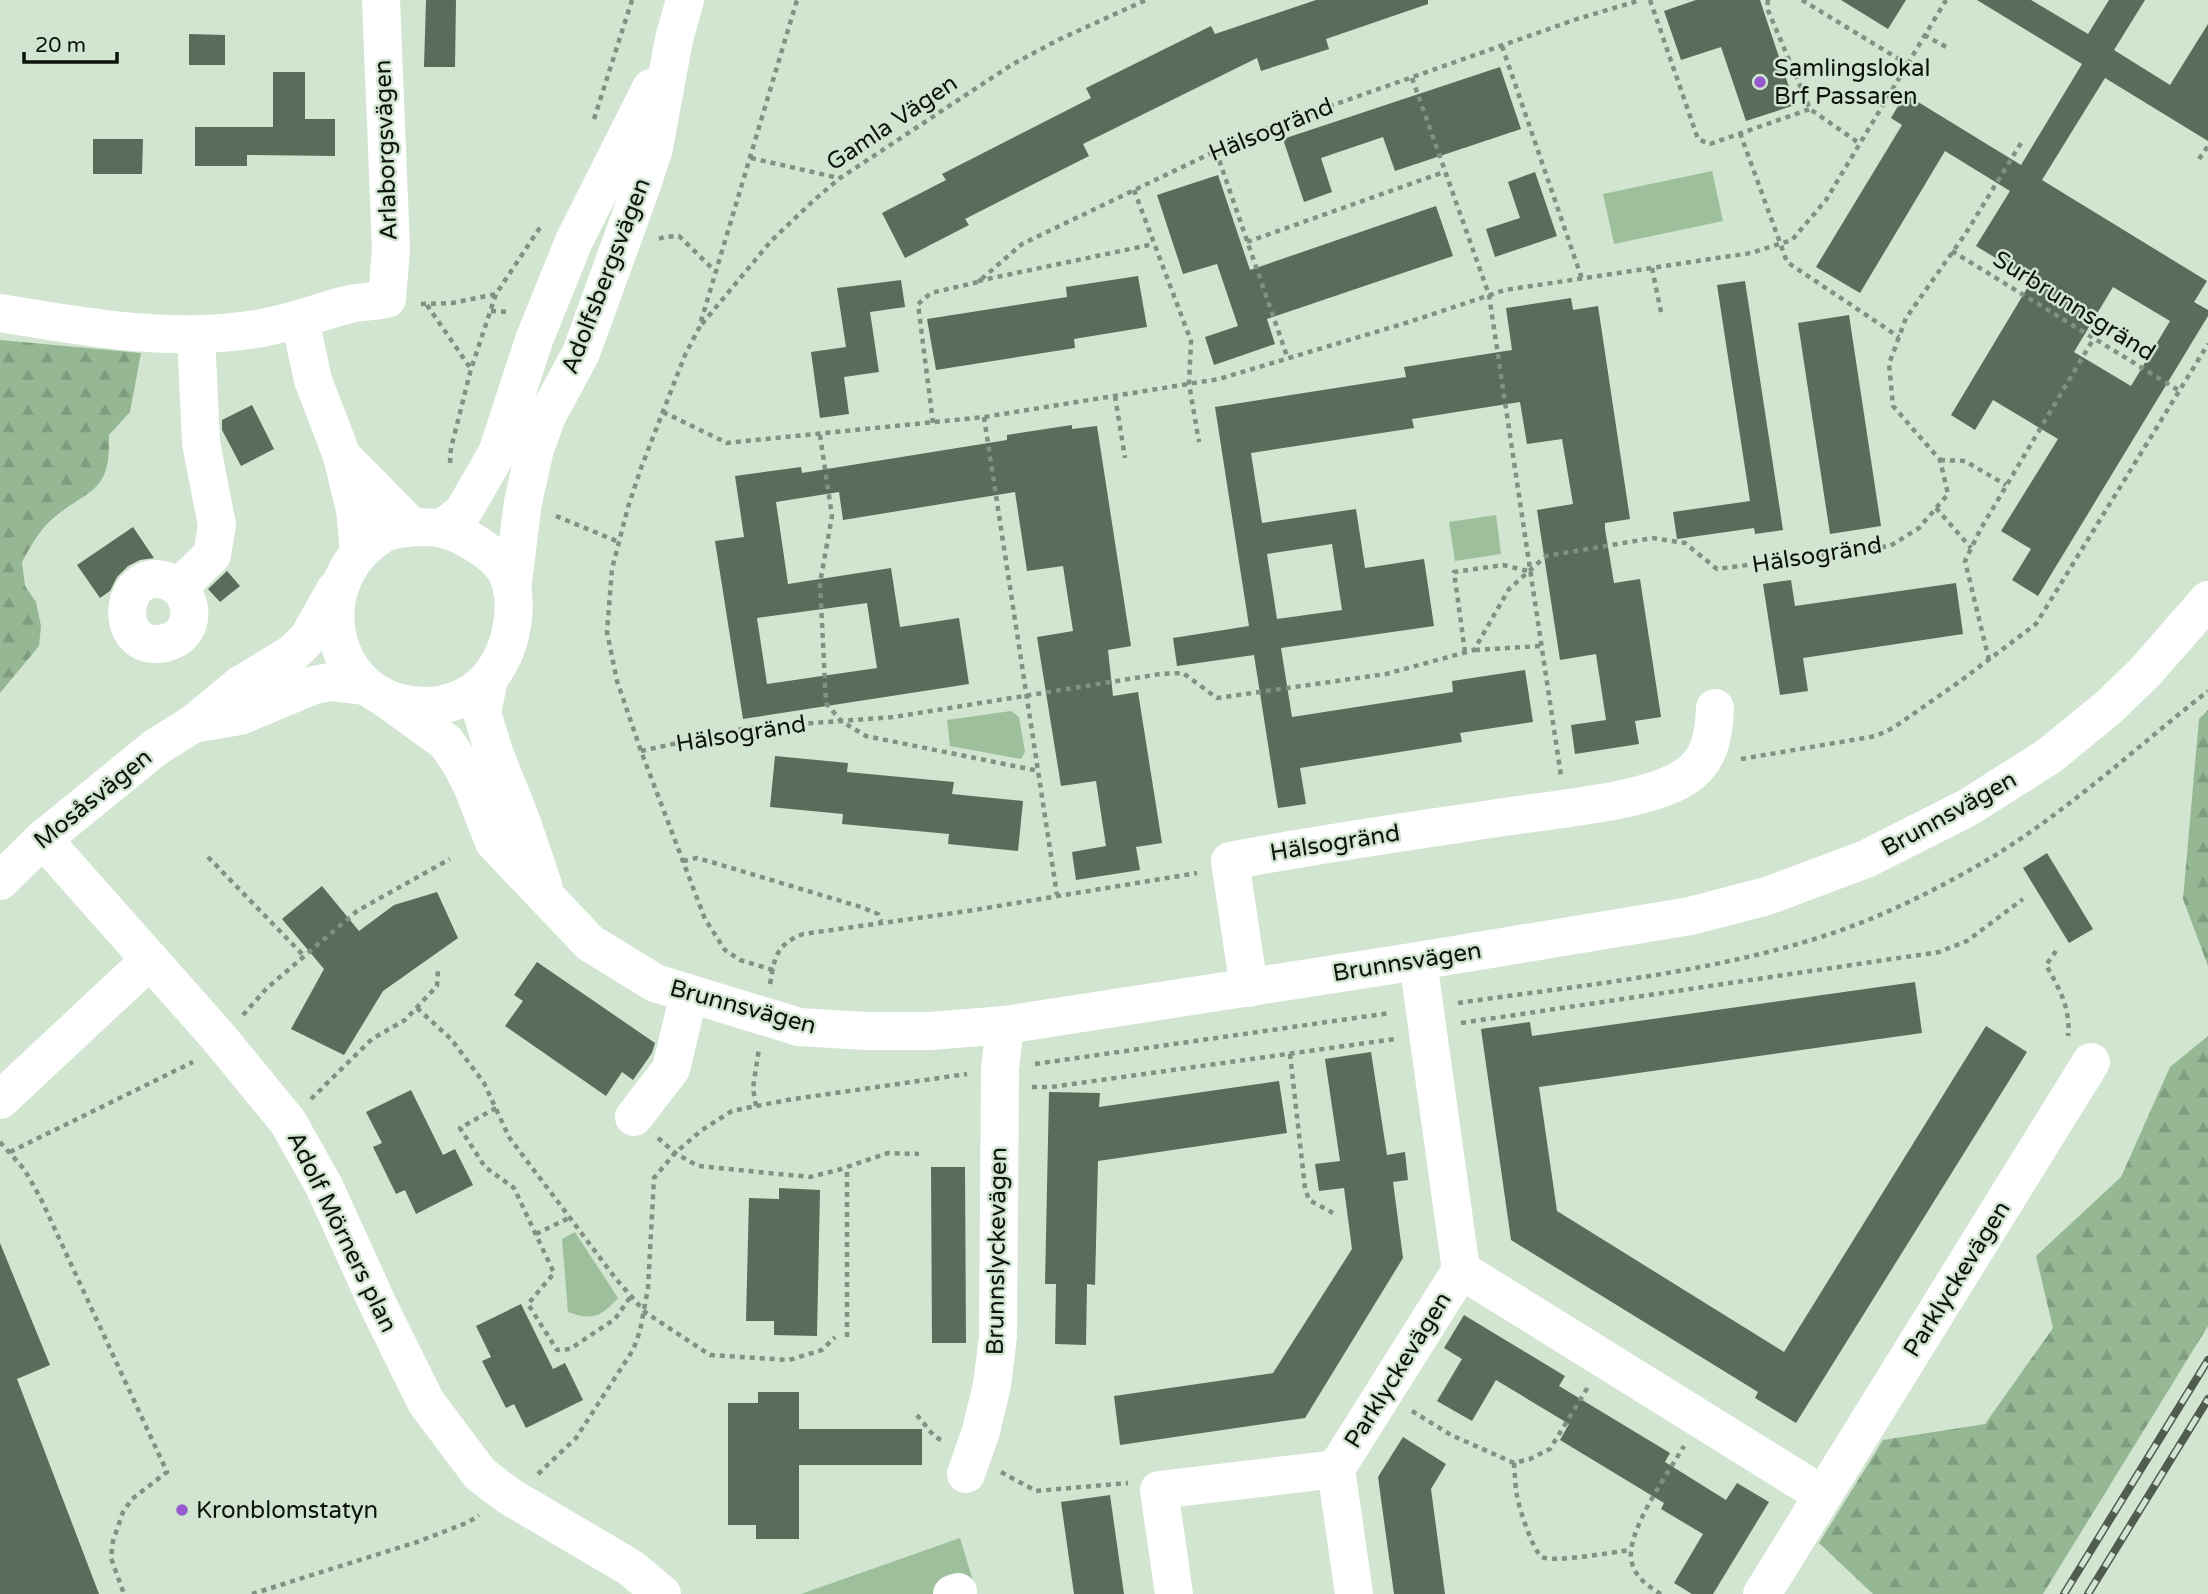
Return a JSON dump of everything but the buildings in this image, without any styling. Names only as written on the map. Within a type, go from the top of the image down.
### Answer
[{"type":"street","name":"Arlaborgsvägen","points":[[381,0],[391,249],[387,299]]},
{"type":"street","name":"Adolfsbergsvägen","points":[[512,590],[523,502],[535,449],[547,416],[581,353],[643,183],[654,148],[674,39],[685,0]]},
{"type":"street","name":"Adolfsbergsvägen","points":[[427,528],[463,512],[497,453],[534,340],[574,241],[627,139],[674,39]]},
{"type":"street","points":[[0,313],[137,333],[197,334],[254,330],[300,320],[350,304],[387,299]]},
{"type":"street","points":[[300,320],[313,380],[342,456],[355,510],[352,563],[335,605],[338,639],[346,664],[375,692],[407,705],[430,706],[454,702],[489,679],[501,661],[509,640],[513,617],[512,590],[507,572],[492,556],[471,540],[427,528],[383,533],[352,563]]},
{"type":"street","points":[[179,587],[212,555],[217,525],[201,443],[197,334]]},
{"type":"street","points":[[342,456],[427,528]]},
{"type":"street","name":"Mosåsvägen","points":[[0,881],[43,839],[156,747],[192,724],[240,685],[292,653],[308,639],[352,563]]},
{"type":"street","name":"Brunnsvägen","points":[[375,692],[446,742],[473,788],[494,842],[590,943],[655,984],[799,1027],[930,1031],[1005,1025],[1418,961],[1690,916],[1767,896],[1866,859],[1968,808],[2049,756],[2109,707],[2208,600]]},
{"type":"street","name":"Brunnsvägen","points":[[489,679],[482,713],[545,894]]},
{"type":"street","name":"Mosåsvägen","points":[[192,724],[240,716],[314,685],[330,682],[375,692]]},
{"type":"street","points":[[1706,757],[1714,732],[1715,708]]},
{"type":"street","name":"Hälsogränd","points":[[1230,861],[1566,808],[1660,790],[1687,776],[1706,757]]},
{"type":"street","name":"Adolf Mörners plan","points":[[43,839],[220,1039],[288,1122],[324,1186],[426,1402],[480,1474],[509,1496],[631,1568],[662,1594]]},
{"type":"street","points":[[1230,861],[1249,988]]},
{"type":"street","points":[[0,1100],[150,960]]},
{"type":"street","name":"Parklyckevägen","points":[[1354,1594],[1336,1469],[1461,1270],[1418,961]]},
{"type":"street","points":[[634,1117],[671,1069],[689,994]]},
{"type":"street","name":"Brunnslyckevägen","points":[[969,1465],[981,1431],[992,1385],[998,1337],[1000,1086],[1005,1025]]},
{"type":"street","name":"Parklyckevägen","points":[[1762,1594],[2087,1069]]},
{"type":"street","name":"Parklyckevägen","points":[[1461,1270],[1823,1495]]},
{"type":"street","name":"Parklyckevägen","points":[[1159,1490],[1336,1469]]},
{"type":"street","points":[[1159,1490],[1174,1594]]},
{"type":"path","points":[[773,970],[740,960],[725,950],[705,919],[617,681],[607,632],[612,569],[641,468],[685,355],[699,328],[797,0]]},
{"type":"path","name":"Gamla Vägen","points":[[699,328],[771,241],[840,178],[1013,64],[1060,39],[1146,0]]},
{"type":"path","name":"Hälsogränd","points":[[978,282],[1021,244],[1251,134],[1577,19],[1641,0]]},
{"type":"path","points":[[1650,0],[1698,139],[1710,144],[1810,109]]},
{"type":"path","points":[[1768,0],[1768,8],[1810,109],[1859,143]]},
{"type":"path","points":[[1802,0],[1907,64]]},
{"type":"path","points":[[663,412],[727,443],[984,417],[1219,379],[1504,290],[1751,253],[1792,240],[1826,200],[1946,0]]},
{"type":"path","points":[[1924,35],[1950,49]]},
{"type":"path","points":[[1502,46],[1581,279]]},
{"type":"path","points":[[1412,78],[1489,295],[1566,808]]},
{"type":"path","points":[[1741,133],[1787,262],[1899,337]]},
{"type":"path","name":"Hälsogränd","points":[[1474,650],[1509,589],[1546,556],[1653,538],[1685,543],[1717,569],[1890,546],[1919,528],[1948,494],[1940,460],[1893,406],[1889,364],[1906,318],[2021,143]]},
{"type":"path","points":[[2199,159],[2208,146]]},
{"type":"path","points":[[1216,150],[1288,359]]},
{"type":"path","points":[[751,158],[840,178]]},
{"type":"path","points":[[1247,242],[1445,172]]},
{"type":"path","points":[[1134,190],[1191,341],[1189,384],[1199,442]]},
{"type":"path","points":[[655,242],[664,237],[679,236],[716,273]]},
{"type":"path","name":"Hälsogränd","points":[[933,423],[918,304],[931,293],[1154,244]]},
{"type":"path","name":"Surbrunnsgränd","points":[[1952,251],[2178,390]]},
{"type":"path","points":[[1652,268],[1661,312]]},
{"type":"path","points":[[387,299],[426,304],[452,303],[496,294]]},
{"type":"path","points":[[426,304],[471,369]]},
{"type":"path","points":[[1989,660],[1965,561],[2006,485],[2094,338]]},
{"type":"path","points":[[1706,757],[1725,761],[1876,736],[1893,728],[2036,624],[2208,344]]},
{"type":"path","points":[[1115,396],[1125,458]]},
{"type":"path","points":[[984,417],[1058,895]]},
{"type":"path","name":"Hälsogränd","points":[[820,435],[832,516],[820,583],[826,702],[841,721],[866,736],[1039,771]]},
{"type":"path","points":[[1940,460],[1965,461],[2006,485]]},
{"type":"path","points":[[1936,508],[1971,548]]},
{"type":"path","points":[[1465,652],[1454,572],[1503,565],[1529,571]]},
{"type":"path","name":"Hälsogränd","points":[[641,751],[746,728],[894,717],[1160,674],[1183,673],[1217,698],[1386,674],[1474,650],[1540,646]]},
{"type":"path","points":[[208,858],[304,956]]},
{"type":"path","points":[[683,861],[708,860],[862,906],[878,914],[881,922]]},
{"type":"path","points":[[756,1106],[753,1088],[764,1017],[778,952],[787,941],[803,934],[968,911],[1202,872],[1230,861]]},
{"type":"path","points":[[1000,1086],[1051,1087],[1396,1039],[1427,1028],[1939,953],[1967,941],[2023,899]]},
{"type":"path","points":[[2056,951],[2046,965],[2068,1010],[2069,1031],[2065,1057],[2068,1069],[2087,1069]]},
{"type":"path","points":[[288,1122],[372,1039],[405,1020],[437,986],[438,970]]},
{"type":"path","points":[[416,1008],[451,1039],[484,1083],[509,1137],[645,1312],[710,1355],[789,1360],[822,1350],[835,1337]]},
{"type":"path","points":[[1290,1054],[1305,1188],[1309,1200],[1333,1213]]},
{"type":"path","points":[[496,1108],[460,1128],[485,1167],[514,1188],[554,1273],[528,1304],[557,1350],[570,1349],[615,1319],[631,1296]]},
{"type":"path","points":[[634,1117],[675,1153],[698,1166],[810,1177],[888,1153],[919,1154]]},
{"type":"path","points":[[0,1142],[24,1169],[40,1197],[167,1472],[132,1499],[123,1512],[116,1531],[111,1558],[124,1594]]},
{"type":"path","points":[[847,1337],[848,1167]]},
{"type":"path","points":[[252,1594],[417,1542],[469,1522],[546,1467],[576,1438],[633,1350],[645,1312],[654,1178]]},
{"type":"path","points":[[536,1234],[570,1217]]},
{"type":"path","points":[[1384,1393],[1451,1435],[1514,1463],[1550,1449],[1605,1360]]},
{"type":"path","points":[[1661,1594],[1646,1585],[1636,1573],[1630,1550],[1658,1489],[1700,1419]]},
{"type":"path","points":[[1514,1463],[1516,1495],[1522,1515],[1537,1552],[1543,1557],[1555,1559],[1630,1550]]},
{"type":"path","points":[[969,1465],[1036,1491],[1127,1483],[1159,1490]]},
{"type":"green space","points":[[1712,171],[1723,221],[1614,244],[1603,194]]},
{"type":"green space","points":[[0,340],[141,353],[130,412],[109,435],[109,455],[101,481],[49,522],[37,536],[22,562],[25,586],[36,602],[41,626],[39,646],[0,693]]},
{"type":"green space","points":[[1496,515],[1501,554],[1455,561],[1449,522]]},
{"type":"green space","points":[[2208,710],[2208,966],[2183,899],[2199,719]]},
{"type":"green space","points":[[1011,711],[1019,717],[1025,752],[1021,759],[950,746],[947,720]]},
{"type":"green space","points":[[2208,1036],[2208,1326],[2043,1594],[1873,1594],[1819,1543],[1883,1440],[1985,1424],[2053,1328],[2036,1256],[2121,1177],[2170,1067]]},
{"type":"green space","points":[[575,1232],[618,1298],[596,1316],[568,1312],[562,1239]]},
{"type":"green space","points":[[960,1538],[977,1594],[801,1594]]},
{"type":"railway","points":[[2064,1594],[2208,1360]]},
{"type":"railway","points":[[2088,1594],[2208,1399]]},
{"type":"place","name":"Samlingslokal Brf Passaren","points":[[1760,82]]},
{"type":"place","name":"Kronblomstatyn","points":[[182,1510]]}]
